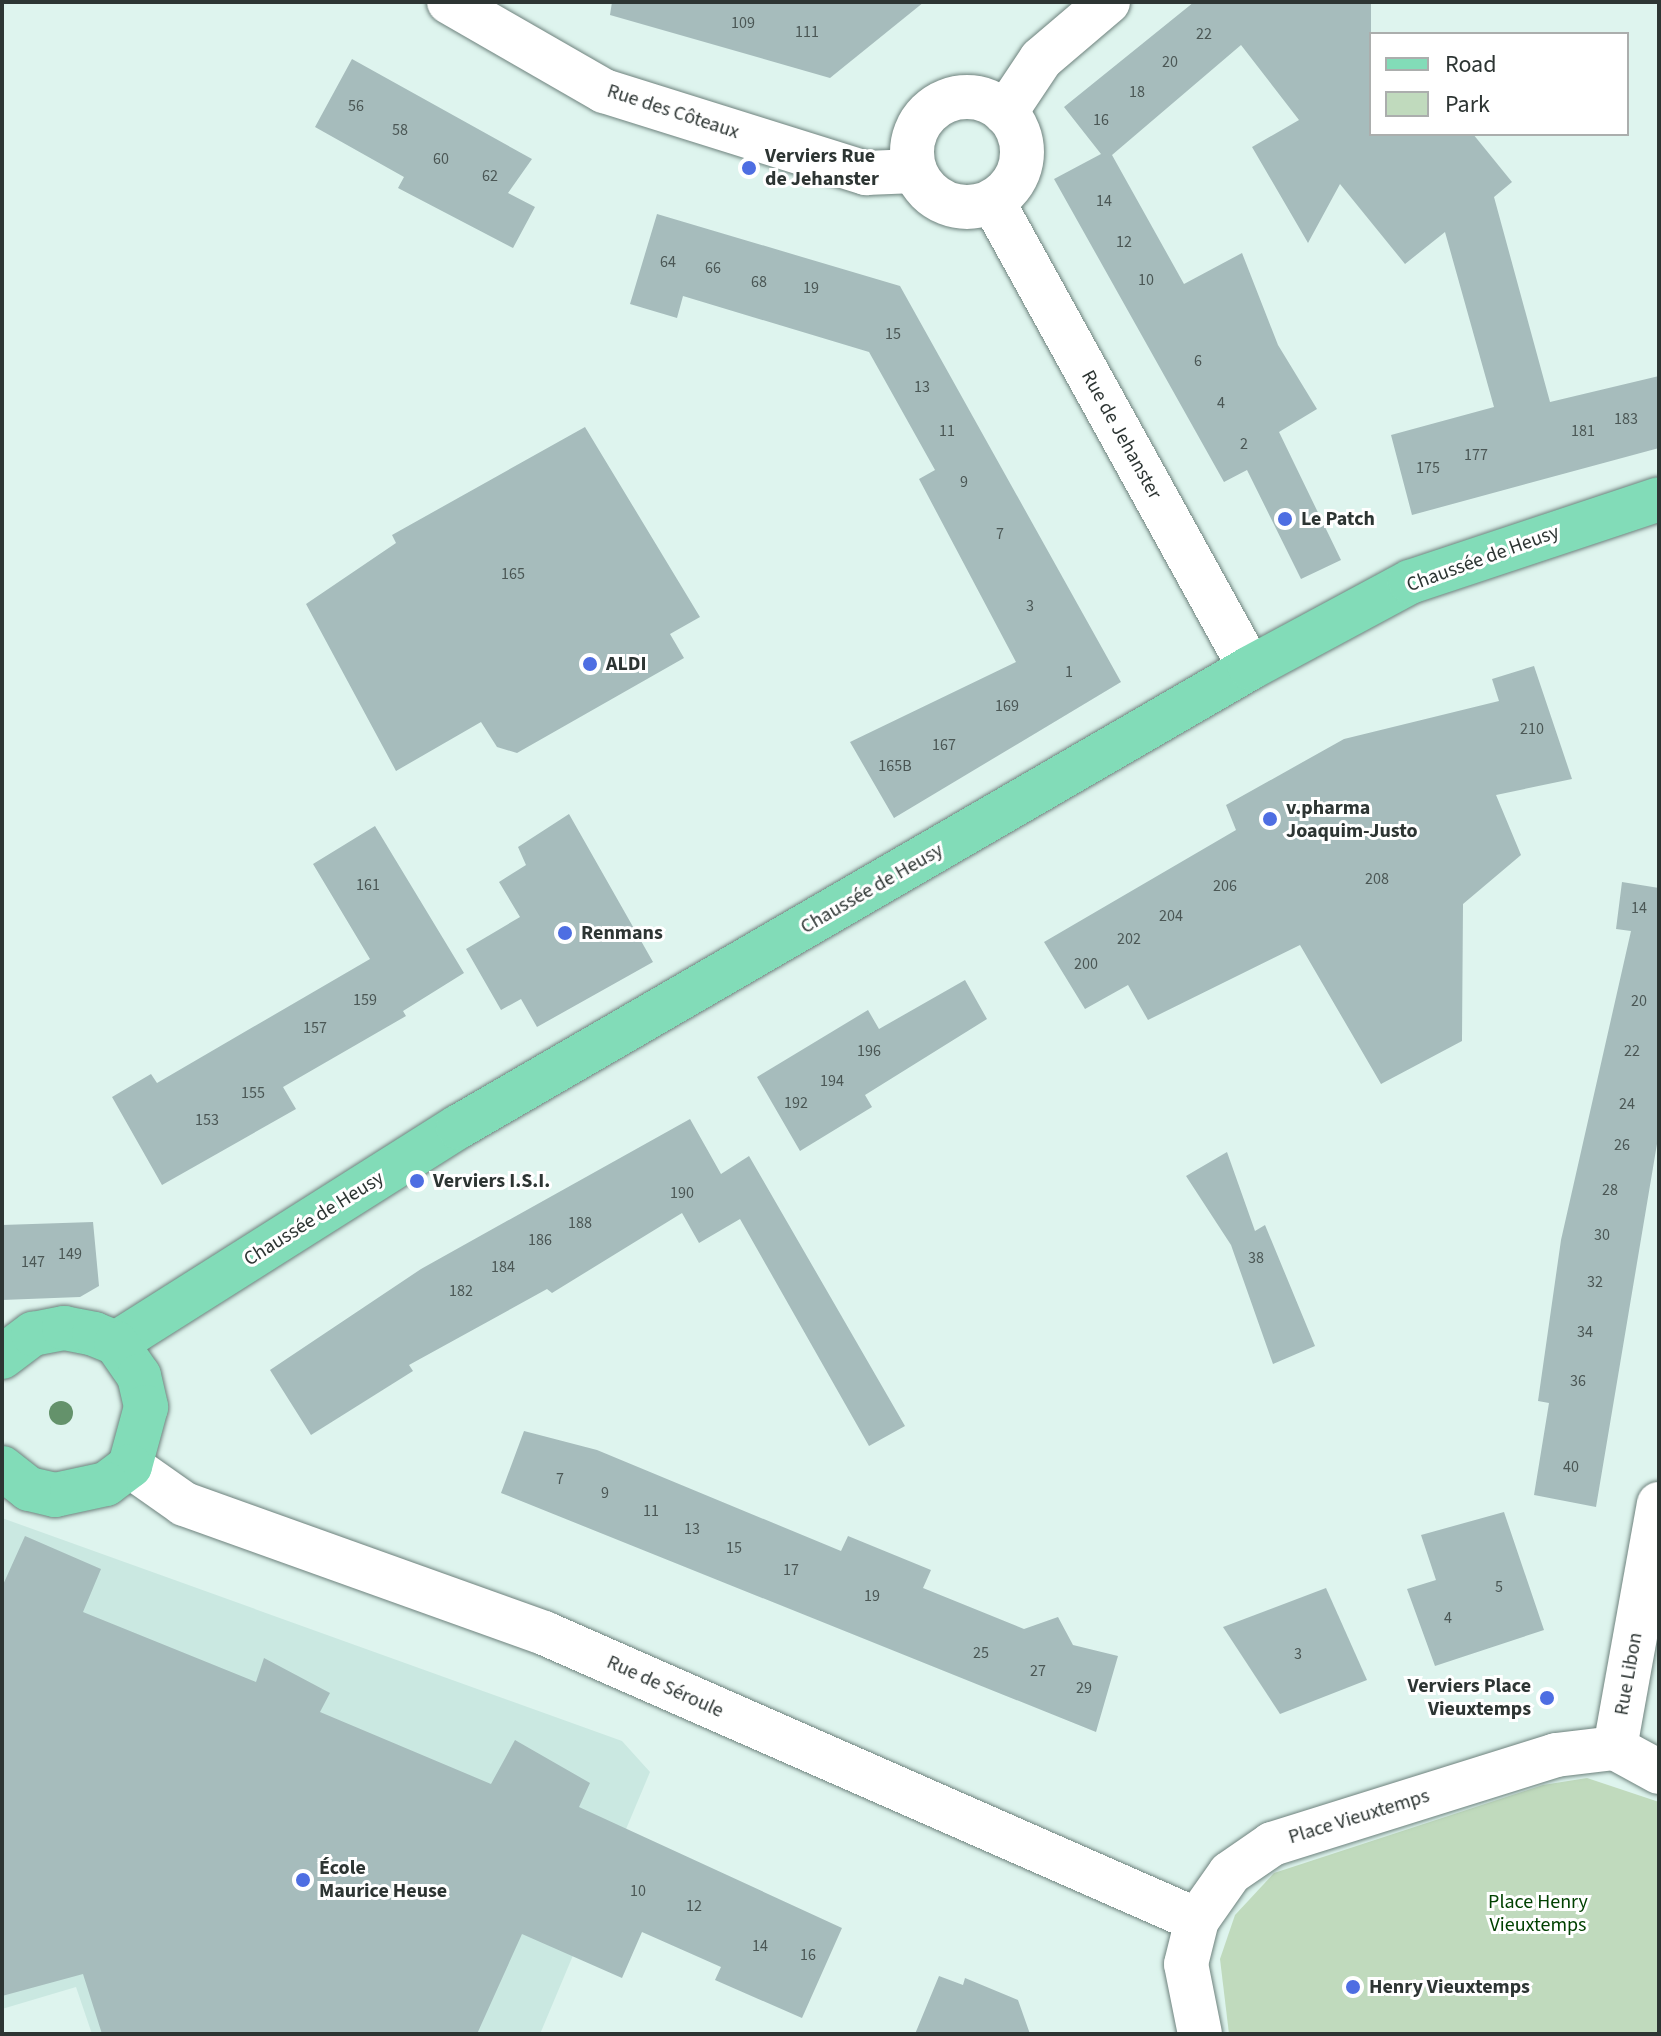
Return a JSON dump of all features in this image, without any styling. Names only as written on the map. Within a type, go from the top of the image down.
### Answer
[{"type":"main road","name":"Chaussée de Heusy","points":[[116,1343],[458,1127],[1250,668],[1410,582],[1659,499]]},
{"type":"main road","points":[[2,1357],[33,1334],[64,1328],[116,1343],[139,1376],[146,1407],[130,1466],[94,1489],[55,1495],[29,1489],[2,1468]]},
{"type":"street","name":"Rue des Côteaux","points":[[449,2],[604,91],[866,173],[915,171]]},
{"type":"street","points":[[1005,113],[1041,59],[1108,2]]},
{"type":"street","points":[[978,96],[1005,113],[1023,151],[1009,189],[993,202],[946,204],[915,171],[914,136],[932,108],[978,96]]},
{"type":"street","name":"Rue de Jehanster","points":[[993,202],[1250,668]]},
{"type":"street","name":"Rue de Séroule","points":[[130,1466],[184,1504],[544,1633],[1197,1920]]},
{"type":"street","name":"Rue Libon","points":[[1615,1748],[1659,1504]]},
{"type":"street","points":[[1615,1748],[1659,1772]]},
{"type":"street","name":"Place Vieuxtemps","points":[[1200,2034],[1186,1964],[1197,1920],[1230,1873],[1272,1844],[1556,1755],[1615,1748]]},
{"type":"shaded area","name":"École Maurice Heuse","points":[[2,1518],[622,1741],[650,1772],[540,2034],[92,2034],[76,1987],[2,2009]]},
{"type":"green space","name":"Place Henry Vieuxtemps","points":[[1587,1778],[1659,1802],[1659,2034],[1229,2034],[1220,1959],[1235,1915],[1274,1873],[1543,1785]]},
{"type":"building","points":[[612,2],[924,2],[830,78],[610,15]]},
{"type":"building","points":[[1194,2],[1371,2],[1369,136],[1475,136],[1512,182],[1494,197],[1550,402],[1659,376],[1659,448],[1412,515],[1391,435],[1494,407],[1445,232],[1405,264],[1340,184],[1308,243],[1252,147],[1299,120],[1241,45],[1112,155],[1184,284],[1242,253],[1278,345],[1317,409],[1279,432],[1341,560],[1301,579],[1247,470],[1224,482],[1054,179],[1101,154],[1064,107]]},
{"type":"building","points":[[352,59],[532,159],[508,193],[535,207],[513,248],[398,188],[404,177],[315,127]]},
{"type":"building","points":[[657,214],[900,286],[1121,682],[894,818],[850,742],[1016,662],[919,479],[935,470],[869,352],[683,296],[677,318],[630,304]]},
{"type":"building","points":[[585,427],[700,617],[670,634],[684,658],[517,753],[497,747],[481,722],[396,771],[306,604],[396,543],[392,535]]},
{"type":"building","points":[[1534,666],[1572,779],[1496,795],[1521,855],[1463,904],[1462,1041],[1381,1084],[1300,945],[1148,1020],[1128,985],[1085,1009],[1044,942],[1236,830],[1226,805],[1344,739],[1499,701],[1492,679]]},
{"type":"building","name":"Renmans","points":[[569,814],[653,962],[537,1027],[521,999],[501,1010],[466,949],[520,917],[499,882],[526,865],[518,847]]},
{"type":"building","points":[[375,826],[464,973],[403,1011],[406,1016],[283,1087],[296,1109],[162,1185],[112,1097],[151,1074],[157,1083],[370,959],[313,864]]},
{"type":"building","points":[[1622,882],[1659,888],[1659,1132],[1596,1507],[1534,1495],[1549,1403],[1538,1401],[1561,1240],[1631,931],[1616,929]]},
{"type":"building","points":[[965,980],[987,1019],[865,1095],[872,1107],[800,1151],[757,1077],[868,1010],[879,1029]]},
{"type":"building","points":[[690,1119],[721,1174],[749,1156],[905,1426],[869,1446],[740,1219],[699,1243],[682,1213],[552,1293],[547,1289],[409,1365],[413,1371],[311,1435],[270,1370],[421,1269]]},
{"type":"building","points":[[1227,1152],[1255,1231],[1265,1225],[1315,1346],[1273,1364],[1231,1245],[1186,1176]]},
{"type":"building","points":[[93,1222],[99,1286],[80,1297],[2,1300],[2,1225]]},
{"type":"building","points":[[524,1431],[597,1450],[841,1551],[848,1536],[931,1570],[923,1588],[1024,1629],[1058,1617],[1073,1645],[1118,1656],[1096,1732],[501,1493]]},
{"type":"building","points":[[1504,1512],[1544,1630],[1435,1666],[1407,1589],[1436,1580],[1421,1535]]},
{"type":"building","name":"École Maurice Heuse","points":[[25,1536],[101,1569],[83,1612],[256,1682],[264,1658],[330,1693],[320,1712],[491,1784],[515,1740],[590,1783],[579,1807],[842,1928],[802,2018],[715,1980],[721,1967],[642,1932],[622,1978],[522,1934],[477,2034],[102,2034],[83,1974],[2,1996],[2,1587]]},
{"type":"building","points":[[1326,1588],[1367,1680],[1280,1714],[1223,1627]]},
{"type":"building","points":[[939,1976],[963,1985],[965,1978],[1018,2000],[1030,2034],[915,2034]]},
{"type":"place","name":"Verviers Rue de Jehanster","points":[[749,168]]},
{"type":"place","name":"Le Patch","points":[[1285,519]]},
{"type":"place","name":"ALDI","points":[[590,664]]},
{"type":"place","name":"v.pharma Joaquim-Justo","points":[[1270,819]]},
{"type":"place","name":"Renmans","points":[[565,933]]},
{"type":"place","name":"Verviers I.S.I.","points":[[417,1181]]},
{"type":"place","name":"Verviers Place Vieuxtemps","points":[[1547,1698]]},
{"type":"place","name":"École Maurice Heuse","points":[[303,1880]]},
{"type":"place","name":"Henry Vieuxtemps","points":[[1353,1987]]}]
